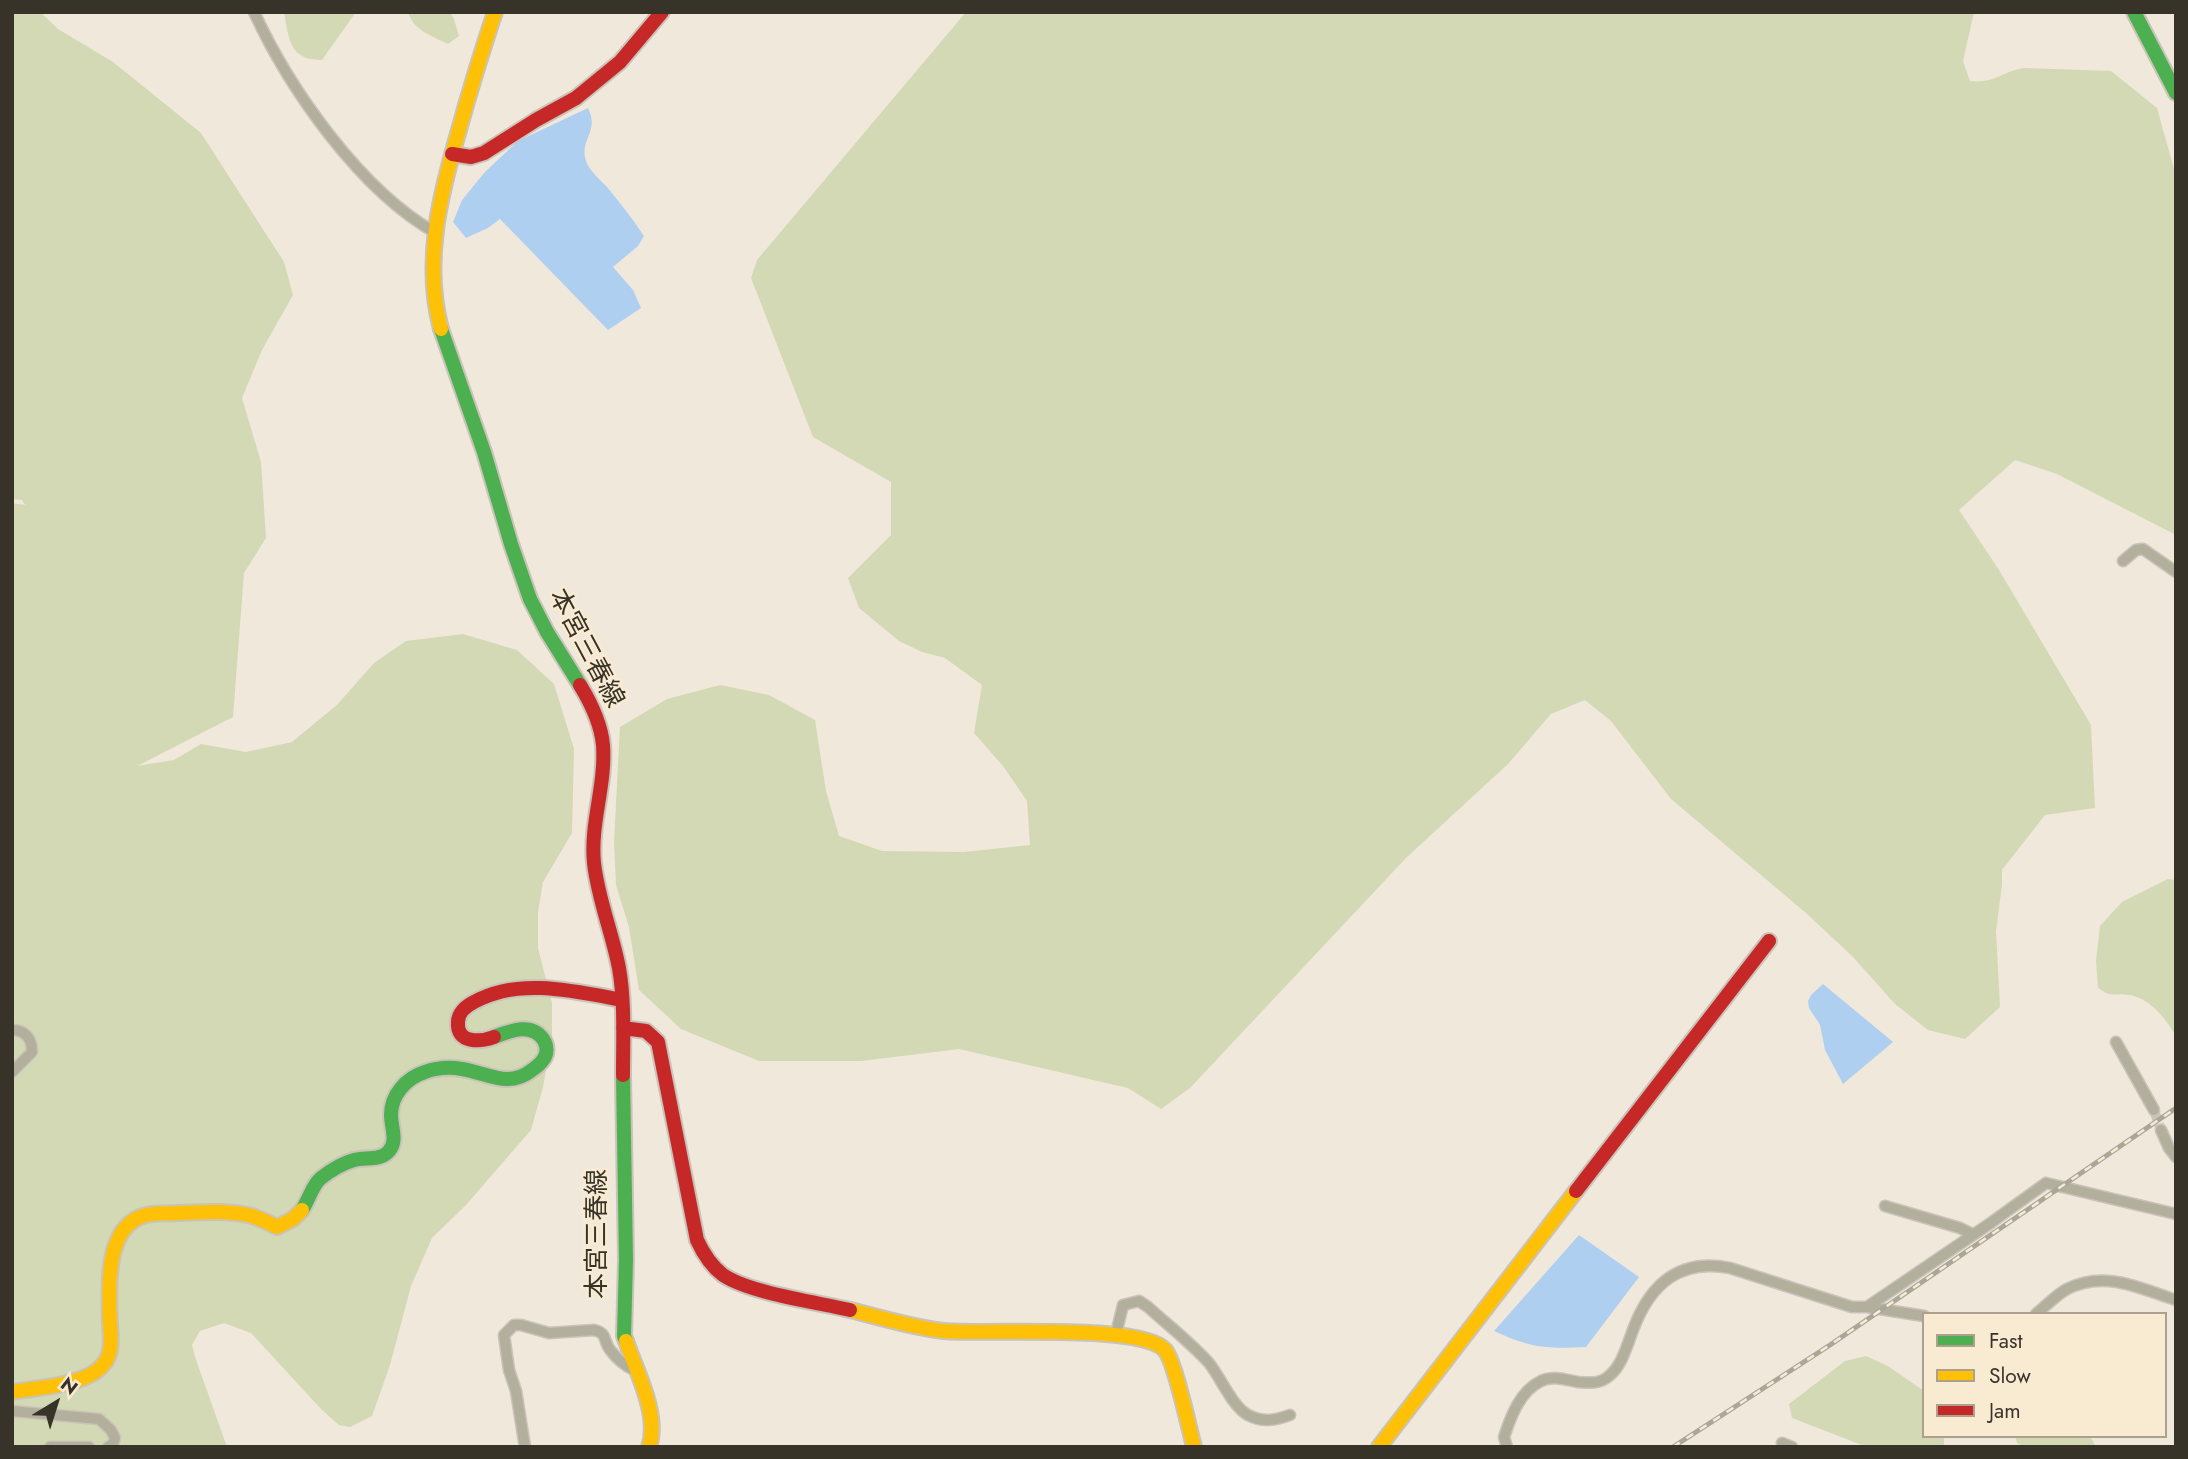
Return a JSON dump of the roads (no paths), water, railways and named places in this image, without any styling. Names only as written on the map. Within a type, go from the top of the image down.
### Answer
[{"type":"street","points":[[254,12],[276,55],[326,129],[384,194],[411,217],[436,233]]},
{"type":"street","name":"本宮三春線","points":[[495,12],[440,203],[432,271],[433,291],[451,358],[484,451],[515,562],[537,615],[586,694],[600,732],[602,769],[592,848],[595,876],[619,964],[622,1000],[626,1260],[624,1336],[652,1417],[649,1447]]},
{"type":"street","points":[[452,154],[471,157],[484,153],[576,98],[620,62],[662,12]]},
{"type":"street","points":[[2134,12],[2176,93]]},
{"type":"street","points":[[2123,561],[2136,550],[2143,549],[2176,572]]},
{"type":"street","points":[[1380,1447],[1769,941]]},
{"type":"street","points":[[12,1392],[85,1379],[93,1375],[108,1359],[111,1346],[110,1265],[117,1241],[137,1217],[151,1214],[202,1213],[248,1215],[276,1227],[298,1216],[318,1181],[353,1160],[386,1154],[392,1147],[394,1136],[391,1113],[398,1091],[407,1081],[428,1071],[444,1068],[462,1069],[494,1079],[511,1080],[537,1067],[547,1055],[548,1048],[537,1033],[519,1029],[484,1042],[466,1038],[461,1034],[457,1020],[474,1000],[526,988],[622,1000]]},
{"type":"street","points":[[623,1028],[646,1031],[658,1042],[697,1240],[709,1263],[733,1282],[942,1331],[1116,1334],[1155,1342],[1166,1351],[1172,1365],[1194,1447]]},
{"type":"street","points":[[12,1030],[29,1036],[32,1052],[12,1072]]},
{"type":"street","points":[[2116,1042],[2154,1110]]},
{"type":"street","points":[[2161,1130],[2176,1157]]},
{"type":"street","points":[[1867,1307],[2046,1183],[2176,1214]]},
{"type":"street","points":[[1885,1206],[1972,1234]]},
{"type":"street","points":[[1507,1447],[1504,1437],[1523,1396],[1542,1380],[1555,1378],[1591,1384],[1610,1376],[1618,1366],[1635,1324],[1652,1293],[1670,1276],[1695,1266],[1713,1265],[1852,1307],[1922,1316]]},
{"type":"street","points":[[2039,1312],[2067,1290],[2105,1280],[2127,1283],[2176,1300]]},
{"type":"street","points":[[1116,1334],[1123,1305],[1139,1301],[1209,1363],[1241,1410],[1264,1420],[1290,1415]]},
{"type":"street","points":[[525,1447],[503,1335],[510,1328],[521,1325],[550,1333],[600,1331],[611,1351],[635,1370]]},
{"type":"street","points":[[12,1411],[99,1419],[111,1430],[114,1438],[113,1444],[108,1447]]},
{"type":"street","points":[[50,1447],[89,1447]]},
{"type":"water","points":[[588,108],[592,123],[585,147],[587,164],[644,236],[638,246],[613,267],[633,290],[641,308],[608,330],[500,219],[466,238],[453,222],[462,200],[485,172],[518,141]]},
{"type":"water","points":[[1823,984],[1893,1042],[1843,1084],[1825,1050],[1820,1025],[1809,1008],[1811,995]]},
{"type":"water","points":[[1579,1235],[1639,1277],[1586,1347],[1539,1346],[1494,1331]]},
{"type":"tunnel","points":[[2154,1110],[2161,1130]]},
{"type":"railway","points":[[1673,1447],[1830,1345],[2176,1108]]}]
